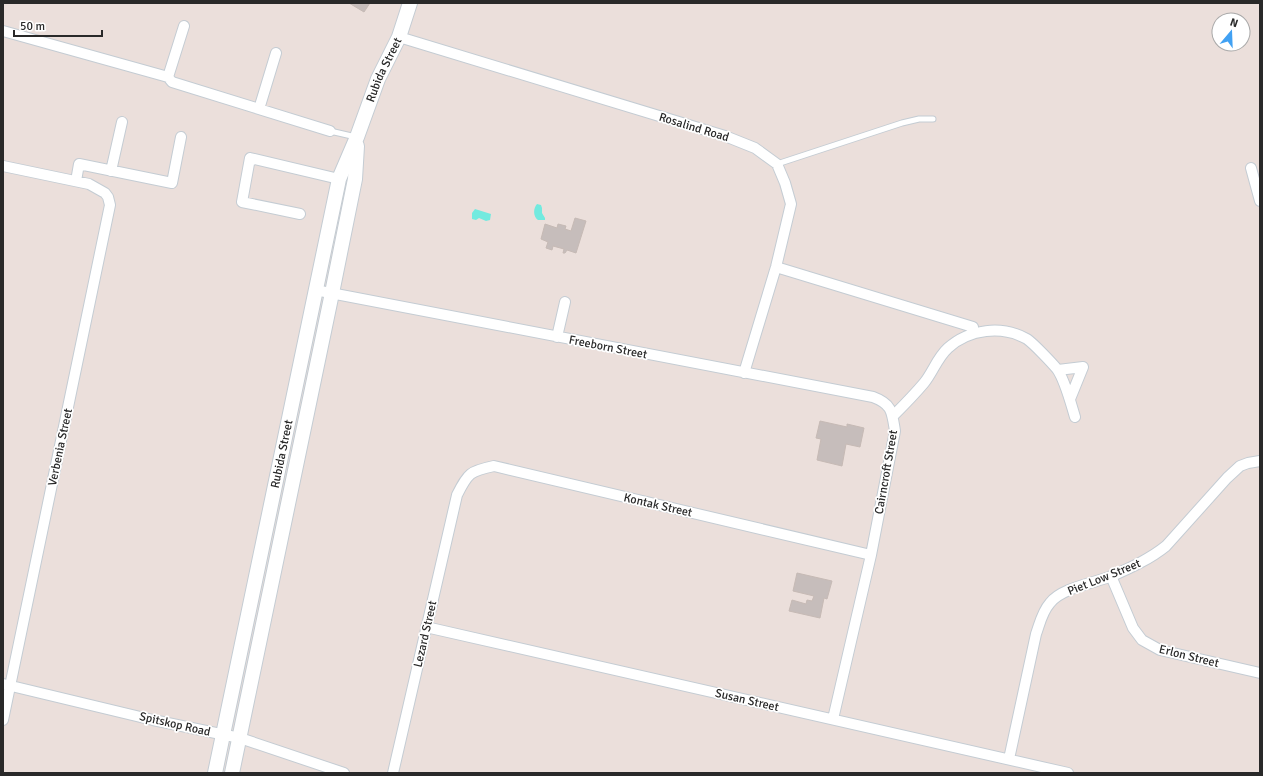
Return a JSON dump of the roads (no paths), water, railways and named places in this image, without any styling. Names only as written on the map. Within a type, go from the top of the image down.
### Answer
[{"type":"street","name":"Rubida Street","points":[[215,773],[338,179],[357,137],[378,79],[398,36],[410,3]]},
{"type":"street","points":[[168,77],[184,26]]},
{"type":"street","points":[[3,31],[168,77],[172,82],[330,131]]},
{"type":"street","name":"Rosalind Road","points":[[398,36],[725,136],[755,148],[777,164]]},
{"type":"street","points":[[259,110],[276,53]]},
{"type":"street","points":[[111,171],[122,122]]},
{"type":"street","points":[[76,181],[80,164],[172,183],[181,137]]},
{"type":"street","name":"Rubida Street","points":[[232,773],[355,179],[357,137]]},
{"type":"street","points":[[300,214],[242,202],[250,158],[338,179]]},
{"type":"street","points":[[744,373],[776,267],[791,204],[785,183],[777,164]]},
{"type":"street","name":"Verbenia Street","points":[[3,166],[89,184],[105,192],[110,204],[7,685],[3,720]]},
{"type":"street","points":[[1251,168],[1260,201]]},
{"type":"street","points":[[776,267],[973,327]]},
{"type":"street","name":"Freeborn Street","points":[[315,290],[872,397],[882,401],[889,408],[892,416]]},
{"type":"street","points":[[557,337],[565,302]]},
{"type":"street","name":"Cairncroft Street","points":[[833,719],[871,555],[895,431],[892,416],[925,382],[940,357],[949,348],[964,336],[984,330],[1011,332],[1028,340],[1058,370],[1070,399],[1075,417]]},
{"type":"street","points":[[1058,370],[1083,367],[1070,399]]},
{"type":"street","name":"Piet Low Street","points":[[1009,759],[1036,634],[1042,615],[1050,601],[1068,590],[1111,576],[1156,555],[1166,546],[1227,478],[1240,466],[1260,461]]},
{"type":"street","name":"Kontak Street","points":[[457,495],[469,475],[477,470],[494,466],[871,555]]},
{"type":"street","name":"Lezard Street","points":[[393,773],[457,495]]},
{"type":"street","name":"Erlon Street","points":[[1111,576],[1132,628],[1142,640],[1160,650],[1260,673]]},
{"type":"street","name":"Susan Street","points":[[426,627],[1068,773]]},
{"type":"street","name":"Spitskop Road","points":[[7,685],[240,738],[344,773]]},
{"type":"lane","points":[[777,164],[902,123],[919,119],[933,119]]},
{"type":"lane","points":[[330,131],[357,137]]},
{"type":"water","points":[[537,204],[541,205],[545,220],[538,220],[535,217],[534,210]]},
{"type":"water","points":[[475,209],[491,214],[490,220],[486,221],[479,218],[476,220],[472,219],[472,213]]}]
